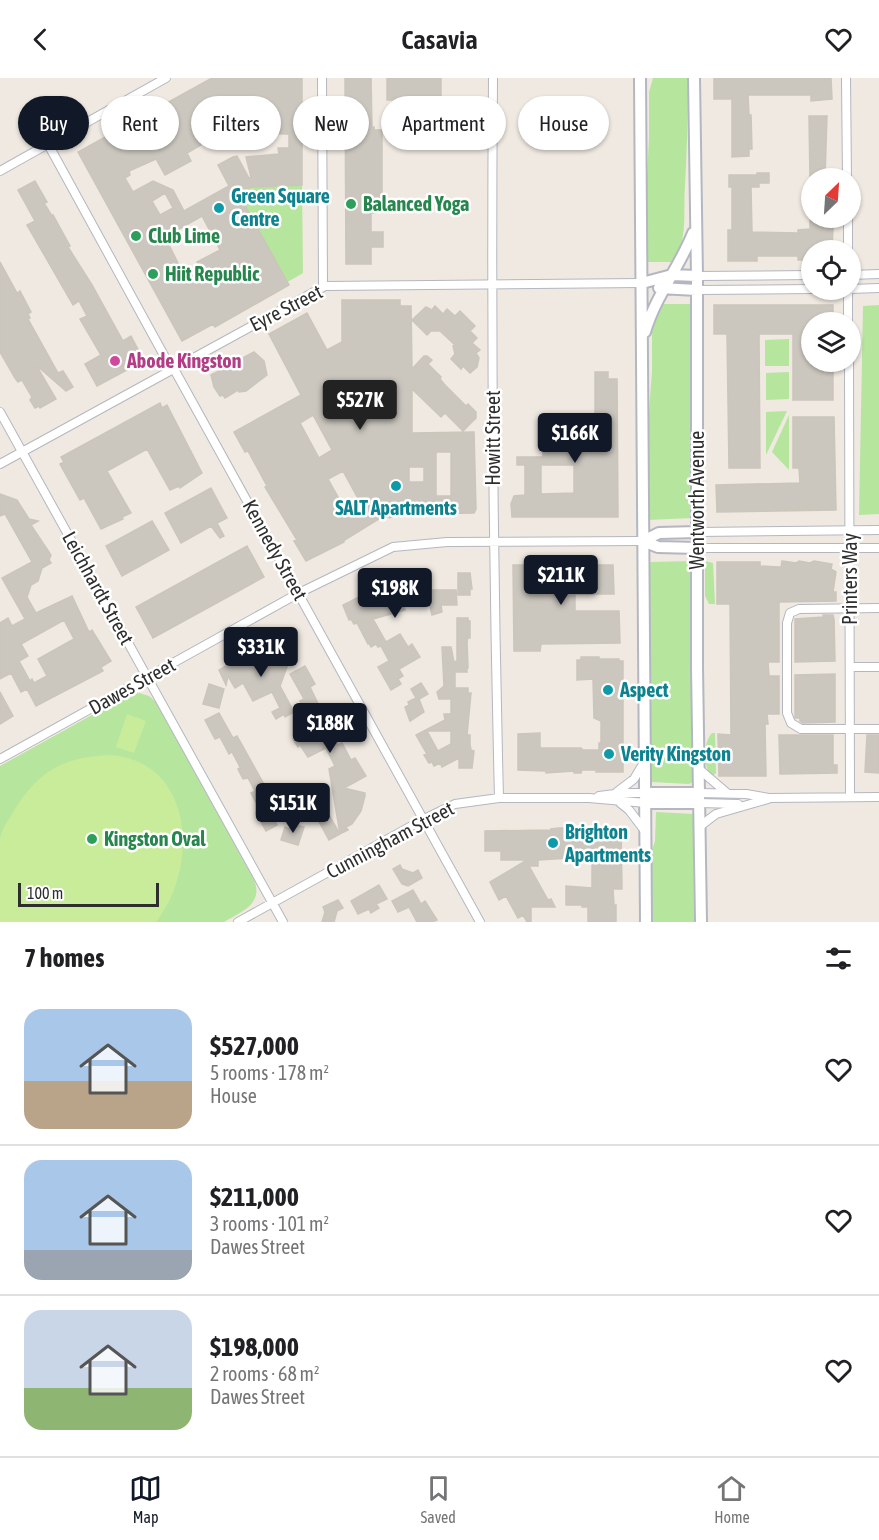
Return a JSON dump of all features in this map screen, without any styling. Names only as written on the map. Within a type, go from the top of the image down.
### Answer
[{"type":"main road","points":[[640,78],[646,922]]},
{"type":"main road","points":[[639,102],[646,78]]},
{"type":"main road","name":"Wentworth Avenue","points":[[694,78],[701,922]]},
{"type":"main road","points":[[641,346],[650,315],[685,253],[695,228]]},
{"type":"main road","name":"Eyre Street","points":[[642,283],[672,275],[696,276]]},
{"type":"main road","name":"Eyre Street","points":[[642,283],[663,289],[696,290]]},
{"type":"main road","points":[[643,541],[659,533],[697,532]]},
{"type":"main road","points":[[643,541],[658,547],[697,548]]},
{"type":"main road","name":"Cunningham Street","points":[[646,798],[699,798]]},
{"type":"street","points":[[89,121],[166,78]]},
{"type":"street","points":[[322,78],[323,287]]},
{"type":"street","name":"Howitt Street","points":[[494,78],[492,285],[499,798]]},
{"type":"street","points":[[846,78],[847,168]]},
{"type":"street","points":[[0,171],[37,150]]},
{"type":"street","name":"Kennedy Street","points":[[51,150],[480,922]]},
{"type":"street","points":[[861,275],[879,274]]},
{"type":"street","points":[[735,275],[736,290]]},
{"type":"street","name":"Eyre Street","points":[[696,276],[801,275]]},
{"type":"street","name":"Eyre Street","points":[[0,464],[323,287],[642,283]]},
{"type":"street","points":[[861,289],[879,288]]},
{"type":"street","name":"Eyre Street","points":[[696,290],[801,289]]},
{"type":"street","name":"Printers Way","points":[[849,372],[850,797]]},
{"type":"street","name":"Leichhardt Street","points":[[0,412],[283,922]]},
{"type":"street","points":[[697,532],[879,530]]},
{"type":"street","points":[[737,532],[738,548]]},
{"type":"street","name":"Dawes Street","points":[[0,759],[299,594],[393,547],[436,543],[643,541]]},
{"type":"street","points":[[697,548],[879,548]]},
{"type":"street","points":[[879,608],[798,609],[789,615],[787,623],[787,713],[791,723],[799,728],[879,729]]},
{"type":"street","points":[[850,667],[879,667]]},
{"type":"street","name":"Cunningham Street","points":[[607,795],[621,790],[632,781],[645,761]]},
{"type":"street","points":[[699,769],[727,794]]},
{"type":"street","name":"Cunningham Street","points":[[589,798],[623,792],[646,798]]},
{"type":"street","name":"Cunningham Street","points":[[699,798],[727,794],[746,794],[769,798],[879,797]]},
{"type":"street","name":"Cunningham Street","points":[[238,922],[455,804],[499,798],[589,798],[618,801],[646,798]]},
{"type":"street","name":"Cunningham Street","points":[[699,798],[745,804]]},
{"type":"street","name":"Cunningham Street","points":[[699,827],[712,816],[769,798]]},
{"type":"street","points":[[618,801],[629,810],[646,833]]},
{"type":"green space","points":[[653,78],[688,78],[684,224],[682,242],[675,262],[646,262],[649,92]]},
{"type":"green space","points":[[302,185],[303,273],[284,284],[235,195],[250,187]]},
{"type":"green space","points":[[690,304],[692,518],[648,520],[648,426],[652,332],[659,305]]},
{"type":"green space","points":[[879,305],[879,514],[859,515],[863,306]]},
{"type":"green space","points":[[789,339],[789,366],[765,366],[765,340]]},
{"type":"green space","points":[[789,372],[789,399],[766,400],[766,373]]},
{"type":"green space","points":[[787,411],[766,455],[766,412]]},
{"type":"green space","points":[[789,415],[789,470],[772,452]]},
{"type":"green space","points":[[692,561],[693,782],[689,784],[652,782],[650,781],[649,563]]},
{"type":"green space","points":[[705,561],[713,563],[715,604],[709,604],[705,596]]},
{"type":"green space","points":[[139,693],[149,696],[156,702],[255,882],[256,897],[253,902],[224,922],[0,922],[0,766],[128,695]]},
{"type":"green space","points":[[127,714],[146,721],[134,753],[116,747]]},
{"type":"green space","points":[[712,733],[715,733],[716,773],[714,775],[709,774],[705,759],[707,742]]},
{"type":"green space","name":"Kingston Oval","points":[[110,755],[138,762],[159,776],[173,796],[181,820],[183,847],[179,874],[170,900],[156,922],[0,922],[0,839],[21,799],[41,777],[64,763],[93,756]]},
{"type":"green space","points":[[656,812],[693,814],[694,922],[651,922],[651,853],[655,841]]},
{"type":"building","points":[[212,78],[302,78],[302,96],[293,96],[293,150],[302,150],[302,185],[250,187],[238,193],[289,285],[215,327],[213,324],[182,341],[78,152],[89,150],[89,146],[101,139],[101,150],[179,150],[179,96]],"holes":[[[191,96],[281,96],[281,134],[289,134],[289,148],[281,148],[278,150],[279,154],[246,157],[251,177],[249,178],[237,156],[218,165],[229,186],[184,211],[173,190],[153,181],[133,192],[125,178],[130,175],[129,171],[156,159],[165,175],[191,161],[187,153],[192,150]],[[165,193],[173,208],[160,215],[152,201]],[[202,216],[220,250],[197,262],[200,266],[184,275],[165,237]]]},
{"type":"building","points":[[345,78],[371,78],[372,127],[374,130],[381,130],[382,212],[371,213],[371,232],[383,232],[383,247],[371,247],[371,264],[346,264],[345,150],[369,150],[369,96],[345,96]]},
{"type":"building","points":[[387,78],[441,78],[441,96],[387,96]]},
{"type":"building","points":[[714,78],[831,78],[832,99],[811,101],[811,95],[748,95],[752,149],[749,149],[749,156],[732,157],[732,99],[714,99]]},
{"type":"building","points":[[809,116],[827,116],[825,168],[810,168]]},
{"type":"building","points":[[757,173],[769,173],[769,183],[759,183],[759,187],[751,187],[752,232],[798,233],[798,230],[810,228],[833,228],[832,240],[801,240],[801,260],[798,260],[798,256],[757,256],[757,261],[728,261],[728,230],[732,230],[732,187],[729,187],[729,175],[757,175]]},
{"type":"building","points":[[35,181],[47,202],[44,203],[70,246],[68,247],[123,341],[131,336],[142,357],[140,363],[97,386],[85,364],[101,355],[80,319],[87,316],[79,301],[73,305],[27,225],[35,221],[18,190]]},
{"type":"building","points":[[0,262],[17,293],[20,291],[31,312],[28,314],[30,318],[28,319],[58,373],[63,371],[73,387],[66,391],[36,365],[56,399],[40,408],[39,406],[35,408],[30,400],[32,397],[22,380],[18,382],[0,352]]},
{"type":"building","points":[[342,300],[400,300],[400,306],[411,306],[412,369],[424,356],[427,356],[432,360],[428,364],[441,377],[445,385],[466,406],[468,404],[476,412],[476,418],[463,431],[445,413],[441,417],[412,389],[412,433],[474,432],[476,509],[474,513],[409,514],[395,515],[390,518],[385,515],[344,542],[306,561],[294,541],[297,540],[265,487],[267,486],[248,451],[245,452],[234,432],[301,395],[269,334],[307,313],[327,350],[342,342]],"holes":[[[313,415],[332,450],[319,458],[300,423]],[[436,452],[451,452],[451,496],[436,496]],[[409,467],[424,467],[424,482],[409,482]],[[343,471],[361,504],[347,513],[328,479]]]},
{"type":"building","points":[[714,305],[833,305],[833,312],[801,312],[801,372],[833,372],[833,400],[793,400],[793,334],[759,334],[760,468],[729,468],[727,334],[714,334]]},
{"type":"building","points":[[435,306],[443,314],[447,309],[455,316],[460,311],[475,326],[470,331],[477,338],[472,343],[480,350],[476,353],[479,358],[477,367],[470,373],[463,366],[461,369],[451,359],[455,354],[453,346],[455,345],[440,331],[431,331],[427,335],[412,320],[426,307],[432,310]]},
{"type":"building","points":[[254,352],[264,361],[267,375],[246,391],[239,392],[238,390],[225,398],[223,395],[220,396],[214,387],[211,375]]},
{"type":"building","points":[[595,372],[608,372],[608,379],[617,379],[618,517],[512,517],[511,504],[514,496],[525,495],[525,465],[517,465],[517,457],[543,457],[543,417],[595,417]],"holes":[[[541,465],[574,465],[574,493],[541,494]]]},
{"type":"building","points":[[160,403],[162,408],[167,405],[202,473],[180,488],[179,486],[170,490],[147,449],[107,471],[131,513],[101,529],[84,498],[80,500],[60,464],[64,462],[61,457]]},
{"type":"building","points":[[793,417],[834,417],[836,510],[717,512],[716,485],[800,483],[799,468],[793,468]]},
{"type":"building","points":[[211,488],[227,518],[217,523],[224,536],[220,538],[211,526],[181,543],[165,513]]},
{"type":"building","points":[[0,494],[17,500],[29,519],[38,521],[31,525],[51,555],[49,560],[51,563],[42,568],[38,581],[31,585],[27,597],[36,613],[72,596],[89,632],[92,630],[111,661],[101,667],[103,671],[36,706],[27,689],[21,692],[11,673],[0,679],[0,623],[8,618],[12,626],[25,619],[2,578],[32,562],[5,514],[0,516]],"holes":[[[64,620],[74,639],[38,659],[47,676],[34,683],[32,679],[30,681],[19,661],[28,656],[21,644]]]},
{"type":"building","points":[[152,521],[169,550],[122,576],[106,546]]},
{"type":"building","points":[[247,546],[264,577],[153,638],[136,607]]},
{"type":"building","points":[[782,561],[810,563],[814,561],[832,564],[831,569],[836,572],[833,592],[836,592],[836,601],[779,602],[779,662],[768,662],[769,676],[779,676],[779,714],[767,714],[768,724],[765,724],[766,776],[719,776],[718,734],[731,735],[730,604],[717,604],[717,562],[760,562],[760,566],[781,567]]},
{"type":"building","points":[[513,565],[613,565],[614,594],[575,594],[575,611],[619,611],[620,643],[541,644],[540,651],[514,651]]},
{"type":"building","points":[[458,573],[470,573],[472,589],[470,589],[470,595],[458,595]]},
{"type":"building","points":[[418,575],[431,577],[431,590],[456,590],[457,605],[441,605],[442,612],[432,615],[430,606],[404,606],[405,610],[373,619],[386,642],[400,634],[408,647],[412,644],[420,657],[399,669],[403,676],[398,679],[401,684],[391,690],[378,667],[389,661],[381,646],[378,647],[376,644],[371,647],[368,644],[357,623],[354,624],[351,619],[349,620],[343,605],[365,594],[367,596],[391,581],[394,581],[398,587],[414,588],[414,577]]},
{"type":"building","points":[[823,615],[833,615],[835,661],[795,662],[795,619],[824,617]]},
{"type":"building","points":[[457,618],[468,618],[470,638],[467,641],[468,668],[467,672],[455,672],[455,688],[468,688],[468,693],[471,693],[467,735],[470,735],[471,750],[474,751],[472,768],[459,768],[459,758],[442,767],[440,763],[434,766],[424,755],[427,754],[416,735],[445,720],[444,714],[451,714],[451,699],[439,699],[437,692],[444,686],[442,647],[451,647],[454,662],[457,661]],"holes":[[[427,731],[451,731],[451,744],[438,751]]]},
{"type":"building","points":[[276,649],[291,656],[280,686],[294,712],[276,719],[272,712],[280,708],[272,692],[253,701],[243,683],[235,688],[228,676],[226,685],[219,670],[249,652],[251,656],[256,653],[266,669],[272,650]]},
{"type":"building","points":[[581,657],[623,661],[623,772],[582,770],[581,773],[574,773],[574,771],[546,773],[546,771],[518,770],[518,734],[540,733],[540,748],[599,750],[601,721],[594,718],[593,679],[577,680],[577,660],[581,660]]},
{"type":"building","points":[[305,666],[315,684],[310,687],[326,720],[328,719],[333,727],[331,729],[338,745],[342,743],[351,760],[355,758],[366,776],[344,788],[365,793],[365,796],[361,811],[352,824],[346,827],[348,830],[340,834],[329,769],[335,766],[326,748],[308,757],[293,739],[304,734],[300,728],[311,722],[300,701],[304,699],[290,674]]},
{"type":"building","points":[[835,674],[835,722],[803,723],[800,718],[795,718],[795,675]]},
{"type":"building","points":[[421,683],[428,694],[419,699],[424,712],[410,721],[405,707],[409,705],[408,702],[416,698],[411,689]]},
{"type":"building","points":[[209,684],[224,689],[219,708],[203,704]]},
{"type":"building","points":[[0,692],[13,716],[0,724]]},
{"type":"building","points":[[219,713],[233,738],[237,736],[275,804],[289,797],[293,804],[270,817],[277,825],[266,831],[256,813],[260,810],[251,793],[255,791],[248,778],[243,779],[232,752],[229,754],[220,737],[215,739],[205,720]]},
{"type":"building","points":[[779,735],[833,735],[833,765],[837,765],[837,773],[780,774]]},
{"type":"building","points":[[867,735],[879,735],[879,773],[865,772]]},
{"type":"building","points":[[319,798],[340,834],[329,840],[309,803]]},
{"type":"building","points":[[291,824],[304,827],[298,845],[281,840],[285,827],[289,829]]},
{"type":"building","points":[[621,827],[622,889],[613,889],[616,922],[588,922],[588,907],[566,905],[566,886],[592,888],[592,859],[587,859],[587,857],[538,860],[538,866],[529,866],[548,900],[551,899],[555,907],[531,907],[531,922],[527,922],[523,915],[518,918],[506,896],[499,900],[490,882],[527,860],[501,860],[501,851],[485,851],[485,831],[559,828],[602,830],[602,828]]},
{"type":"building","points":[[400,865],[402,869],[413,873],[418,870],[422,878],[408,886],[402,884],[393,869]]},
{"type":"building","points":[[379,885],[387,899],[376,904],[379,908],[371,913],[369,909],[358,914],[351,901]]},
{"type":"building","points":[[413,890],[421,904],[425,901],[437,920],[417,922],[409,907],[398,912],[392,901]]},
{"type":"building","points":[[338,900],[343,908],[337,911],[334,922],[322,922],[325,912],[323,907]]},
{"type":"place","name":"Balanced Yoga","points":[[351,204]]},
{"type":"place","name":"Green Square Centre","points":[[219,208]]},
{"type":"place","name":"Club Lime","points":[[136,236]]},
{"type":"place","name":"Hiit Republic","points":[[153,274]]},
{"type":"place","name":"Abode Kingston","points":[[115,361]]},
{"type":"place","name":"SALT Apartments","points":[[396,486]]},
{"type":"place","name":"Aspect","points":[[608,690]]},
{"type":"place","name":"Verity Kingston","points":[[609,754]]},
{"type":"place","name":"Kingston Oval","points":[[92,839]]},
{"type":"place","name":"Brighton Apartments","points":[[553,843]]}]
